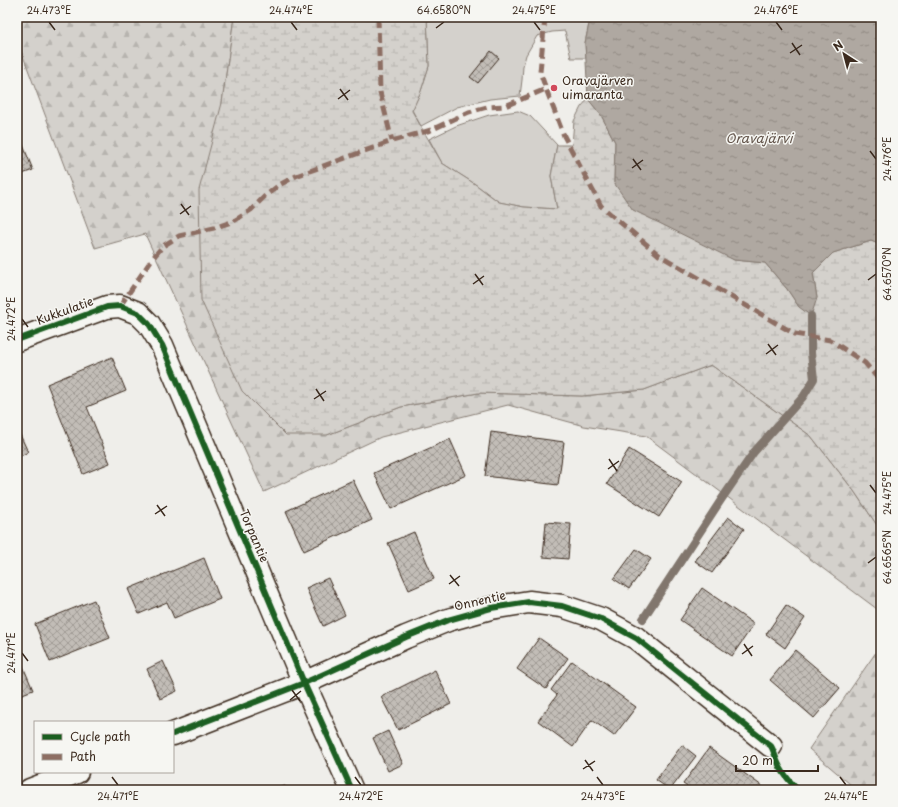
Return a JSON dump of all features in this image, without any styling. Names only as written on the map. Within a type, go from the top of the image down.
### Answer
[{"type":"street","name":"Kukkulatie","points":[[17,340],[107,307],[120,306]]},
{"type":"street","name":"Torpantie","points":[[120,306],[138,313],[149,324],[162,345],[304,683],[352,790]]},
{"type":"street","name":"Onnentie","points":[[174,734],[304,683],[406,637],[448,620],[492,608],[529,602],[562,606],[601,619],[636,638],[771,746]]},
{"type":"street","points":[[30,790],[74,773]]},
{"type":"green space","points":[[17,17],[234,17],[222,103],[327,435],[401,407],[478,393],[582,396],[644,390],[711,365],[811,436],[854,491],[881,531],[881,612],[646,436],[584,426],[508,405],[381,437],[264,492],[145,234],[95,248],[17,40]]},
{"type":"green space","points":[[234,17],[427,17],[429,66],[421,91],[412,111],[442,163],[475,184],[499,202],[524,207],[557,209],[551,176],[557,145],[572,145],[574,121],[581,107],[588,99],[601,115],[615,142],[614,183],[734,260],[765,263],[787,289],[799,307],[817,298],[813,273],[833,253],[871,241],[881,245],[881,531],[854,491],[811,436],[711,365],[644,390],[582,396],[478,393],[401,407],[327,435],[286,435],[242,391],[201,300],[199,190],[222,103]]},
{"type":"green space","points":[[427,17],[597,17],[590,19],[585,43],[586,58],[571,58],[565,31],[552,32],[537,36],[526,55],[523,66],[520,96],[490,99],[457,107],[421,126],[412,110],[421,91],[429,66]]},
{"type":"green space","points":[[518,111],[530,116],[557,145],[551,176],[557,209],[523,207],[499,202],[475,184],[442,163],[429,139],[456,126],[489,115]]},
{"type":"green space","points":[[881,645],[881,786],[878,790],[857,790],[809,749]]},
{"type":"water","name":"Oravajärvi","points":[[597,17],[623,17],[636,21],[654,17],[881,17],[881,245],[871,241],[833,253],[813,273],[817,298],[811,316],[799,307],[787,289],[765,263],[734,260],[633,210],[614,183],[615,142],[601,115],[588,99],[585,43],[590,19]]},
{"type":"building","points":[[491,51],[499,58],[478,83],[470,77]]},
{"type":"building","points":[[21,140],[33,170],[17,176],[17,142]]},
{"type":"building","points":[[112,357],[126,391],[87,407],[110,463],[83,474],[47,384]]},
{"type":"building","points":[[17,428],[28,452],[17,458]]},
{"type":"building","points":[[491,432],[564,442],[558,485],[485,476]]},
{"type":"building","points":[[450,439],[466,475],[391,509],[374,473]]},
{"type":"building","points":[[629,449],[682,482],[659,517],[607,484]]},
{"type":"building","points":[[353,480],[372,520],[304,551],[286,511]]},
{"type":"building","points":[[728,517],[744,529],[712,573],[695,561]]},
{"type":"building","points":[[546,522],[571,524],[568,559],[543,557]]},
{"type":"building","points":[[414,532],[434,579],[409,590],[388,543]]},
{"type":"building","points":[[636,549],[651,559],[629,589],[614,579]]},
{"type":"building","points":[[204,558],[220,599],[174,618],[167,602],[139,614],[128,589]]},
{"type":"building","points":[[328,578],[345,615],[323,626],[306,588]]},
{"type":"building","points":[[702,588],[754,624],[732,656],[680,620]]},
{"type":"building","points":[[94,600],[110,638],[50,662],[35,624]]},
{"type":"building","points":[[786,605],[805,618],[785,648],[766,634]]},
{"type":"building","points":[[539,638],[568,658],[546,689],[517,669]]},
{"type":"building","points":[[795,650],[840,688],[814,718],[770,680]]},
{"type":"building","points":[[17,652],[33,690],[17,696]]},
{"type":"building","points":[[163,661],[177,691],[160,699],[147,669]]},
{"type":"building","points":[[572,661],[636,707],[614,736],[592,720],[573,747],[538,721],[557,695],[551,690]]},
{"type":"building","points":[[435,670],[451,704],[398,730],[381,697]]},
{"type":"building","points":[[388,731],[403,764],[388,771],[373,738]]},
{"type":"building","points":[[682,745],[696,756],[670,790],[656,780]]},
{"type":"building","points":[[709,748],[762,786],[760,790],[692,790],[683,784]]},
{"type":"building","points":[[285,786],[286,790],[271,790]]},
{"type":"waterway","points":[[643,619],[754,452],[803,397],[814,379],[811,353],[811,316]]},
{"type":"marked path","points":[[378,17],[380,92],[392,141]]},
{"type":"marked path","points":[[545,17],[540,72],[564,136],[601,206],[659,255],[795,334],[830,340],[865,363],[881,382]]},
{"type":"marked path","points":[[120,306],[152,259],[163,246],[179,236],[214,228],[234,221],[251,210],[279,185],[296,176],[392,141],[431,130],[469,112],[487,107],[505,106],[546,89]]},
{"type":"cycle path","points":[[17,340],[107,307],[120,306],[138,313],[149,324],[162,345],[304,683],[352,790]]},
{"type":"cycle path","points":[[174,734],[304,683],[406,637],[448,620],[491,608],[529,602],[562,606],[601,619],[636,638],[771,746],[782,770],[798,790]]},
{"type":"place","name":"Oravajärven uimaranta","points":[[554,88]]}]
